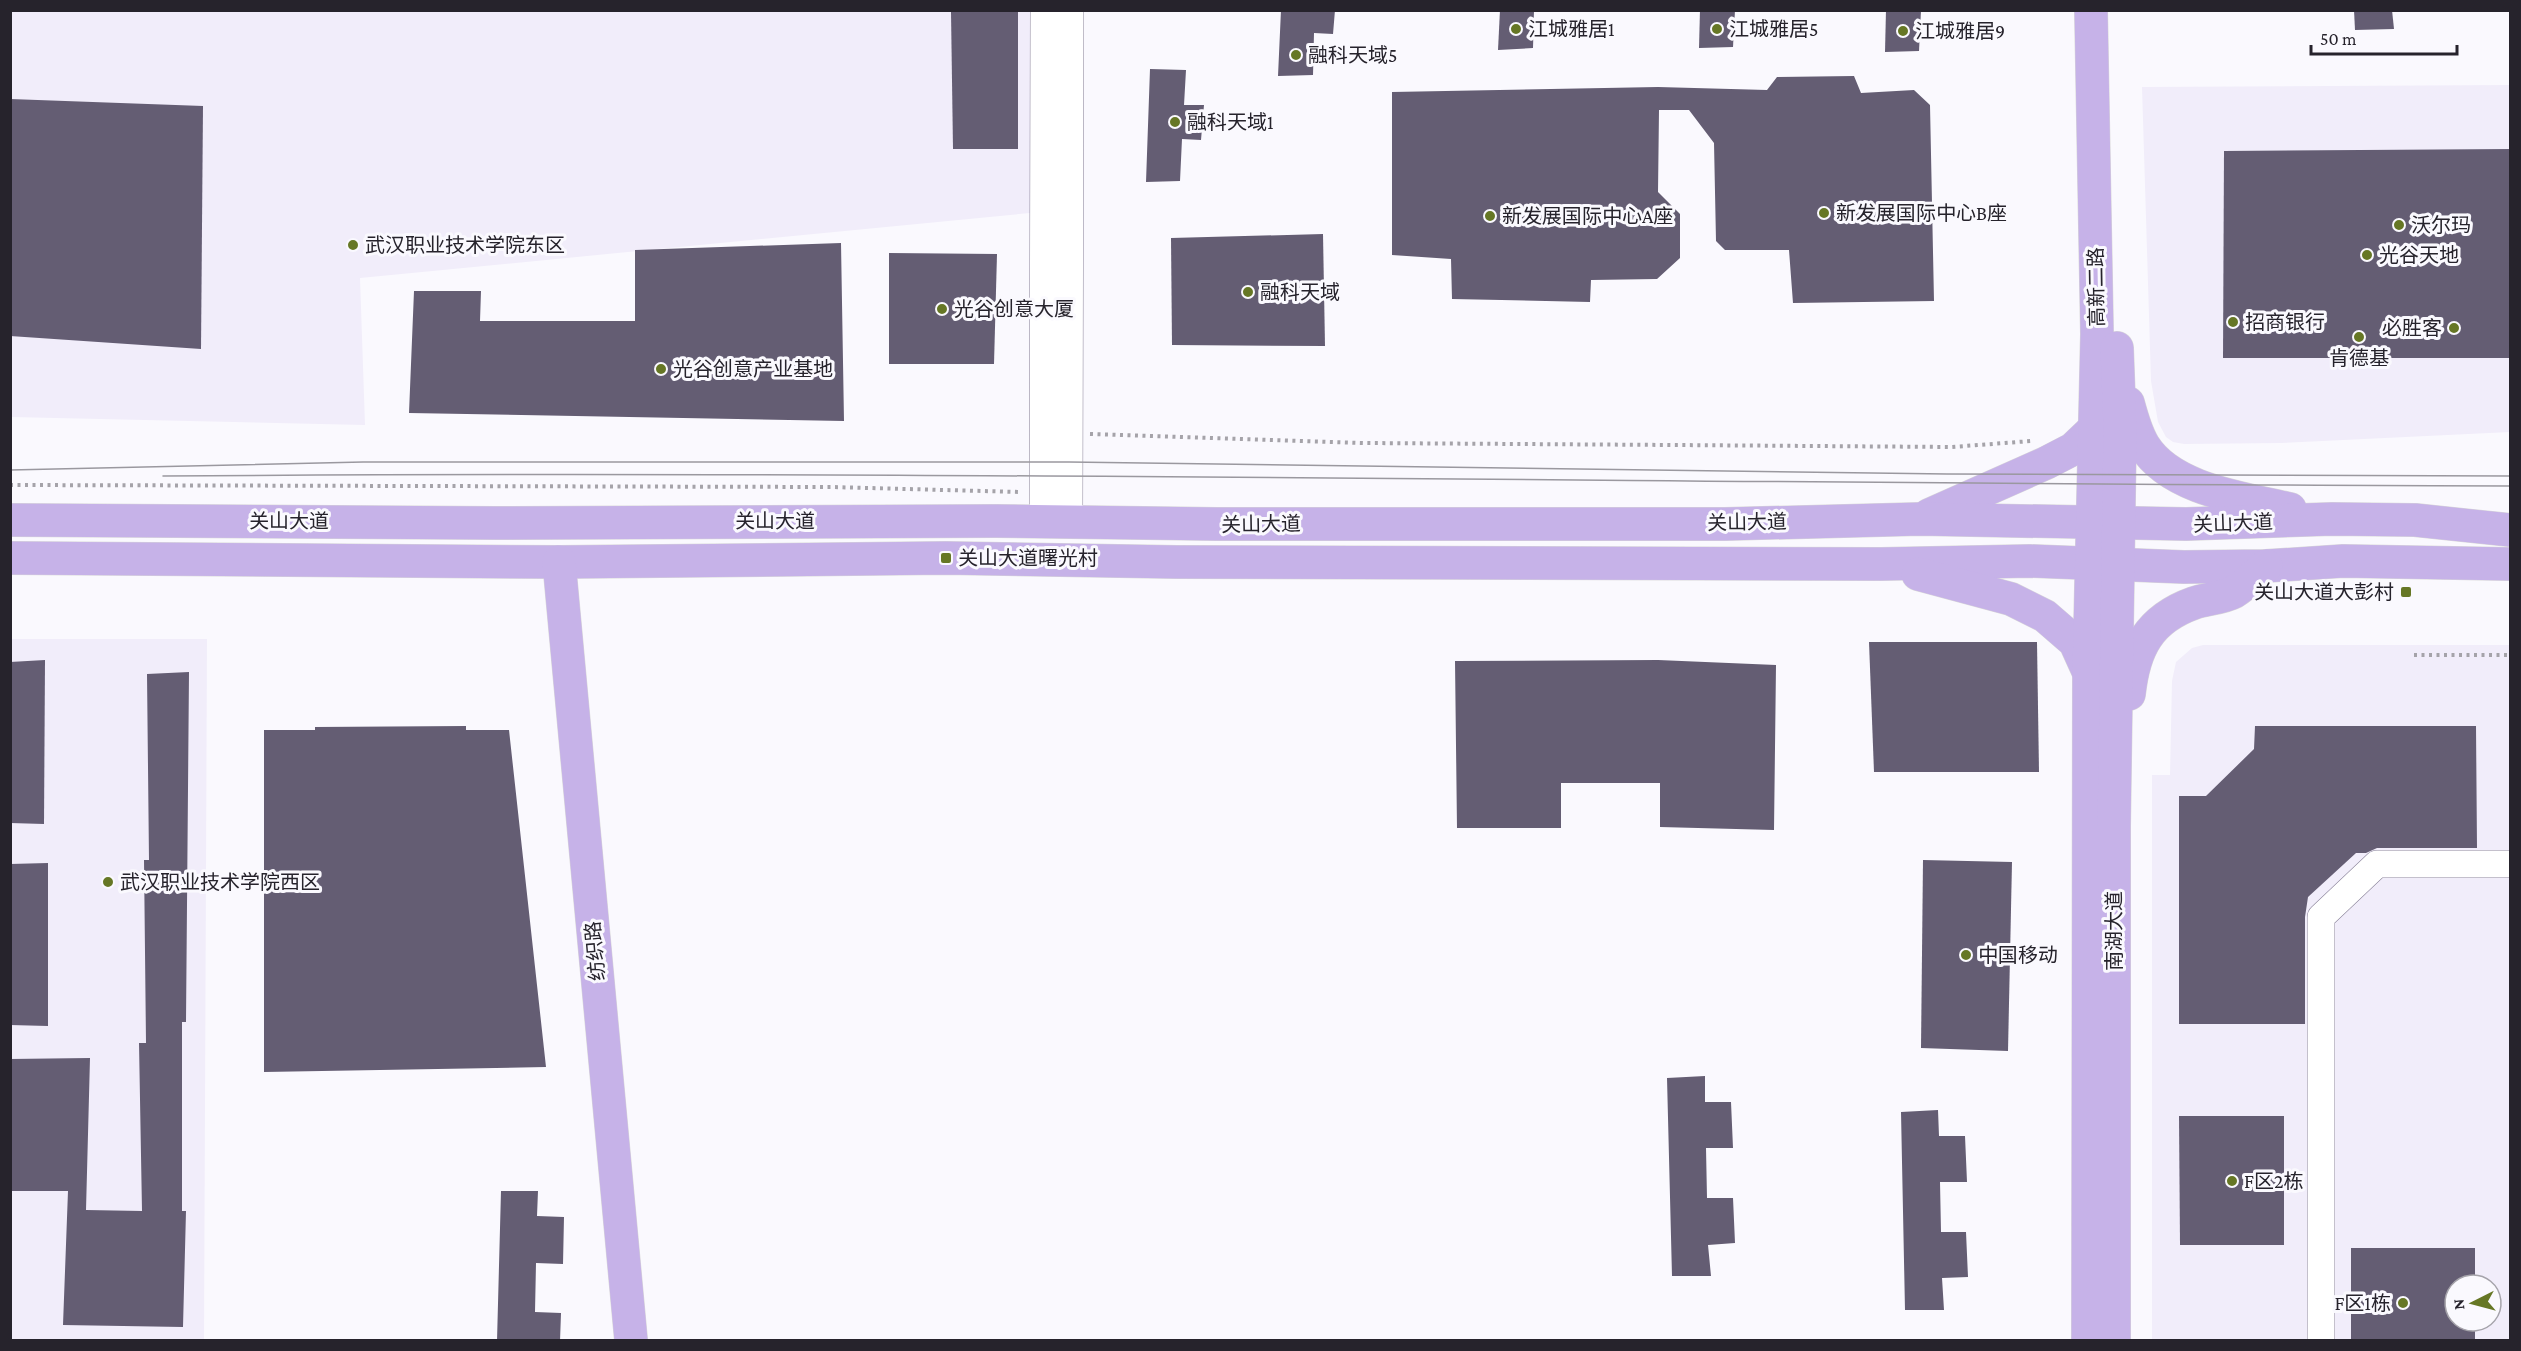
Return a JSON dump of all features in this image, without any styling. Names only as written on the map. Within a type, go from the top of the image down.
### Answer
[{"type":"main road","name":"高新二路","points":[[2091,10],[2097,334],[2094,429],[2105,522]]},
{"type":"main road","name":"高新二路","points":[[2105,522],[2120,430],[2110,10]]},
{"type":"main road","points":[[2117,366],[2136,432],[2146,449],[2164,468],[2213,492],[2332,519]]},
{"type":"main road","points":[[1920,519],[2046,464],[2073,449],[2094,429]]},
{"type":"main road","name":"关山大道","points":[[10,520],[496,523],[1725,524],[1920,519],[2186,524],[2332,519],[2415,520],[2511,530]]},
{"type":"main road","name":"南湖大道","points":[[2105,522],[2104,564],[2114,827],[2114,1341]]},
{"type":"main road","name":"关山大道","points":[[10,558],[559,562],[946,558],[1201,562],[1881,564],[2030,561],[2184,567],[2266,566],[2343,561],[2511,564]]},
{"type":"main road","name":"纺织路","points":[[559,562],[631,1341]]},
{"type":"main road","points":[[1881,564],[2011,599],[2044,616],[2075,642],[2089,673]]},
{"type":"main road","name":"南湖大道","points":[[2088,1341],[2089,673],[2104,564]]},
{"type":"main road","points":[[2114,827],[2131,676],[2136,654],[2144,639],[2160,620],[2193,604],[2232,593],[2266,566]]},
{"type":"street","points":[[1044,10],[1056,523]]},
{"type":"street","points":[[1056,523],[1070,10]]},
{"type":"street","points":[[2321,1341],[2321,917],[2377,864],[2511,864]]},
{"type":"path","points":[[2414,655],[2511,655]]},
{"type":"shaded area","name":"武汉职业技术学院东区","points":[[11,11],[1032,11],[1030,213],[360,278],[365,425],[11,417]]},
{"type":"shaded area","name":"光谷天地","points":[[2510,85],[2510,432],[2281,443],[2184,444],[2173,442],[2166,437],[2158,422],[2151,381],[2142,87]]},
{"type":"shaded area","name":"武汉职业技术学院西区","points":[[10,639],[207,639],[204,1340],[11,1340]]},
{"type":"shaded area","points":[[2203,645],[2510,645],[2510,1340],[2152,1340],[2152,775],[2170,775],[2172,681],[2176,662],[2192,648]]},
{"type":"building","name":"融科天域5","points":[[1281,10],[1335,10],[1333,34],[1314,33],[1313,75],[1278,76]]},
{"type":"building","name":"江城雅居1","points":[[1500,10],[1534,10],[1533,48],[1498,50]]},
{"type":"building","name":"江城雅居5","points":[[1700,10],[1735,10],[1733,47],[1699,48]]},
{"type":"building","name":"江城雅居9","points":[[1886,10],[1921,10],[1919,51],[1885,52]]},
{"type":"building","points":[[2354,10],[2392,10],[2394,29],[2355,30]]},
{"type":"building","points":[[1018,11],[1018,149],[953,149],[951,12]]},
{"type":"building","name":"融科天域1","points":[[1150,69],[1186,70],[1184,105],[1204,105],[1201,140],[1182,139],[1180,181],[1146,182]]},
{"type":"building","points":[[1854,76],[1861,93],[1914,90],[1930,105],[1934,301],[1793,303],[1789,250],[1725,250],[1716,241],[1714,143],[1689,110],[1659,110],[1658,192],[1680,214],[1680,258],[1657,279],[1591,280],[1590,302],[1452,299],[1451,259],[1392,255],[1392,92],[1658,87],[1767,90],[1777,77]]},
{"type":"building","points":[[10,99],[203,106],[201,349],[10,336]]},
{"type":"building","name":"光谷天地","points":[[2511,149],[2511,358],[2223,358],[2224,151]]},
{"type":"building","name":"融科天域","points":[[1323,234],[1325,346],[1172,345],[1171,238]]},
{"type":"building","name":"光谷创意产业基地","points":[[841,243],[844,421],[409,413],[414,291],[481,291],[480,321],[635,321],[635,250]]},
{"type":"building","name":"光谷创意大厦","points":[[889,253],[997,254],[994,364],[889,364]]},
{"type":"building","points":[[1869,642],[2037,642],[2039,772],[1874,772]]},
{"type":"building","points":[[45,660],[44,824],[10,823],[10,662]]},
{"type":"building","points":[[1658,660],[1776,665],[1774,830],[1660,827],[1660,783],[1561,783],[1561,828],[1457,828],[1455,661]]},
{"type":"building","points":[[189,672],[186,1022],[182,1022],[182,1211],[186,1211],[183,1327],[63,1325],[68,1191],[10,1191],[10,1059],[90,1058],[86,1210],[142,1211],[139,1043],[146,1043],[144,860],[149,860],[147,674]]},
{"type":"building","points":[[466,726],[466,730],[509,730],[546,1067],[264,1072],[264,730],[315,730],[315,727]]},
{"type":"building","points":[[2255,726],[2476,726],[2477,848],[2377,848],[2366,853],[2356,853],[2308,897],[2305,917],[2305,1024],[2179,1024],[2179,796],[2206,796],[2254,749]]},
{"type":"building","name":"中国移动","points":[[1923,860],[2012,862],[2008,1051],[1921,1048]]},
{"type":"building","points":[[48,863],[48,1026],[10,1025],[10,864]]},
{"type":"building","points":[[1705,1076],[1705,1102],[1731,1102],[1733,1148],[1706,1148],[1707,1198],[1733,1198],[1735,1243],[1708,1245],[1711,1276],[1672,1276],[1667,1078]]},
{"type":"building","points":[[1938,1110],[1939,1136],[1965,1136],[1967,1182],[1940,1182],[1941,1232],[1966,1232],[1968,1277],[1942,1278],[1944,1310],[1905,1310],[1901,1112]]},
{"type":"building","name":"F区2栋","points":[[2179,1116],[2284,1116],[2284,1245],[2180,1245]]},
{"type":"building","points":[[501,1191],[538,1191],[537,1216],[564,1217],[563,1264],[536,1263],[535,1312],[561,1313],[560,1341],[497,1341]]},
{"type":"building","name":"F区1栋","points":[[2351,1248],[2475,1248],[2475,1273],[2443,1273],[2443,1333],[2475,1333],[2475,1341],[2351,1341]]},
{"type":"tram line","points":[[10,470],[363,462],[1069,462],[1947,474],[2510,476]]},
{"type":"tram line","points":[[163,476],[1044,476],[2510,486]]},
{"type":"place","name":"江城雅居1","points":[[1516,29]]},
{"type":"place","name":"江城雅居5","points":[[1717,29]]},
{"type":"place","name":"江城雅居9","points":[[1903,31]]},
{"type":"place","name":"融科天域5","points":[[1296,55]]},
{"type":"place","name":"融科天域1","points":[[1175,122]]},
{"type":"place","name":"新发展国际中心B座","points":[[1824,213]]},
{"type":"place","name":"新发展国际中心A座","points":[[1490,216]]},
{"type":"place","name":"沃尔玛","points":[[2399,225]]},
{"type":"place","name":"武汉职业技术学院东区","points":[[353,245]]},
{"type":"place","name":"光谷天地","points":[[2367,255]]},
{"type":"place","name":"融科天域","points":[[1248,292]]},
{"type":"place","name":"光谷创意大厦","points":[[942,309]]},
{"type":"place","name":"招商银行","points":[[2233,322]]},
{"type":"place","name":"必胜客","points":[[2454,328]]},
{"type":"place","name":"肯德基","points":[[2359,337]]},
{"type":"place","name":"光谷创意产业基地","points":[[661,369]]},
{"type":"place","name":"关山大道曙光村","points":[[946,558]]},
{"type":"place","name":"关山大道大彭村","points":[[2406,592]]},
{"type":"place","name":"武汉职业技术学院西区","points":[[108,882]]},
{"type":"place","name":"中国移动","points":[[1966,955]]},
{"type":"place","name":"F区2栋","points":[[2232,1181]]},
{"type":"place","name":"F区1栋","points":[[2403,1303]]}]
